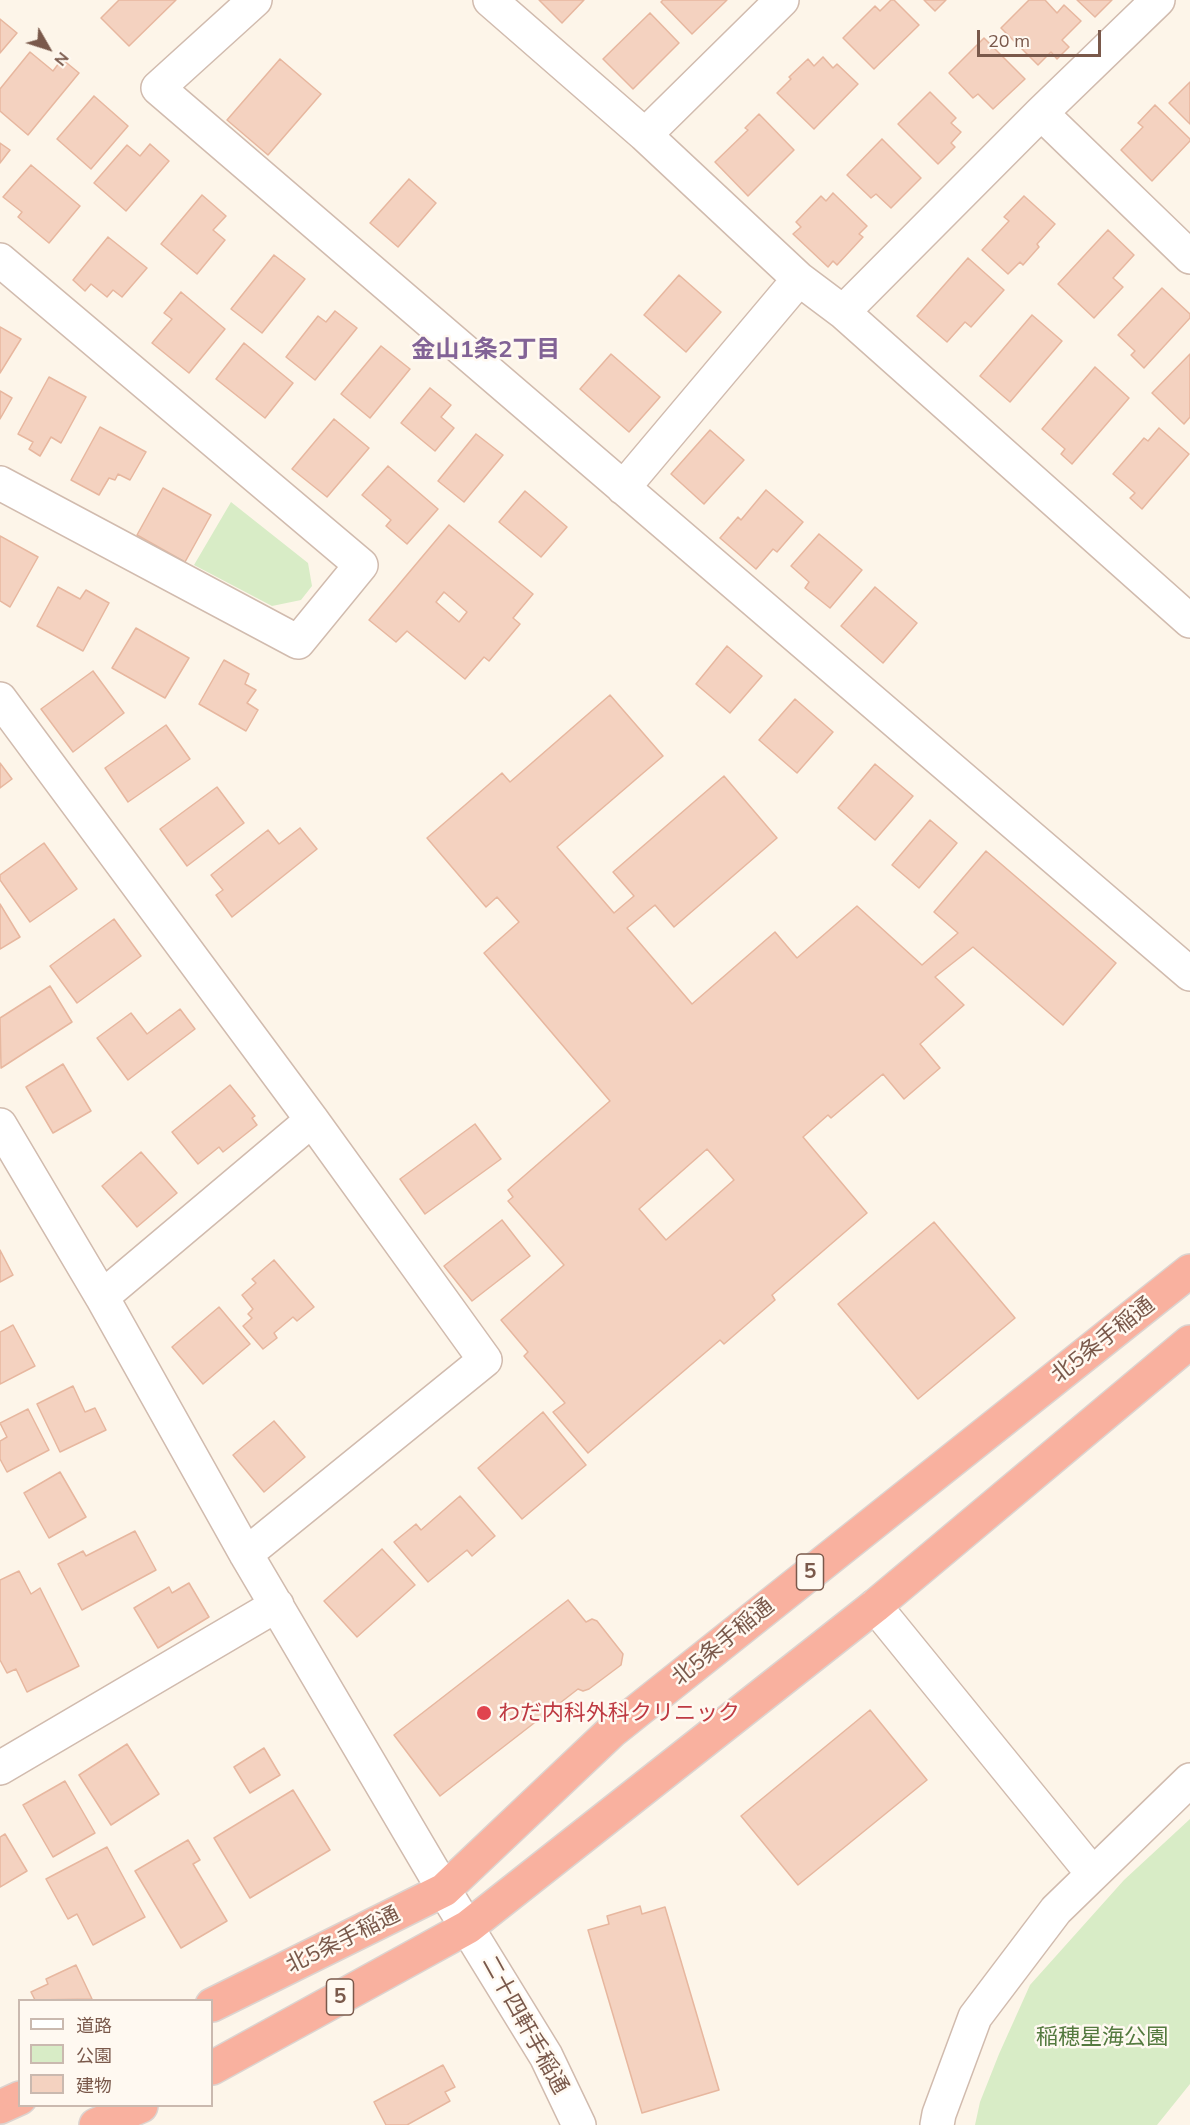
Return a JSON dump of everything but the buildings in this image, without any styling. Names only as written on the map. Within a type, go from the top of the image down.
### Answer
[{"type":"highway","name":"北5条手稲通","points":[[213,2005],[444,1890],[612,1731],[1190,1271]]},
{"type":"highway","name":"北5条手稲通","points":[[213,2067],[468,1927],[875,1606],[1190,1342]]},
{"type":"highway","points":[[0,2108],[18,2099]]},
{"type":"highway","points":[[96,2125],[139,2107]]},
{"type":"street","points":[[255,0],[158,88],[1190,974]]},
{"type":"street","points":[[490,0],[645,135],[799,279],[843,312],[1190,621]]},
{"type":"street","points":[[645,135],[782,0]]},
{"type":"street","points":[[843,312],[1041,113],[1158,0]]},
{"type":"street","points":[[1041,113],[1190,257]]},
{"type":"street","points":[[0,260],[361,565],[298,642],[0,483]]},
{"type":"street","points":[[623,488],[799,279]]},
{"type":"street","points":[[0,699],[312,1120],[485,1360],[246,1554]]},
{"type":"street","points":[[102,1297],[312,1120]]},
{"type":"street","name":"二十四軒手稲通","points":[[0,1125],[102,1297],[246,1554],[444,1890],[546,2056],[579,2125]]},
{"type":"street","points":[[0,1768],[277,1605]]},
{"type":"street","points":[[875,1606],[1093,1874]]},
{"type":"street","points":[[937,2125],[975,2017],[1056,1910],[1190,1780]]},
{"type":"green space","points":[[231,502],[308,563],[312,586],[301,600],[272,606],[194,565]]},
{"type":"green space","name":"稲穂星海公園","points":[[1190,1819],[1190,2084],[1157,2125],[975,2125],[980,2102],[1030,1985],[1124,1880]]},
{"type":"place","name":"わだ内科外科クリニック","points":[[484,1713]]},
{"type":"district","name":"金山1条2丁目","points":[[486,350]]}]
